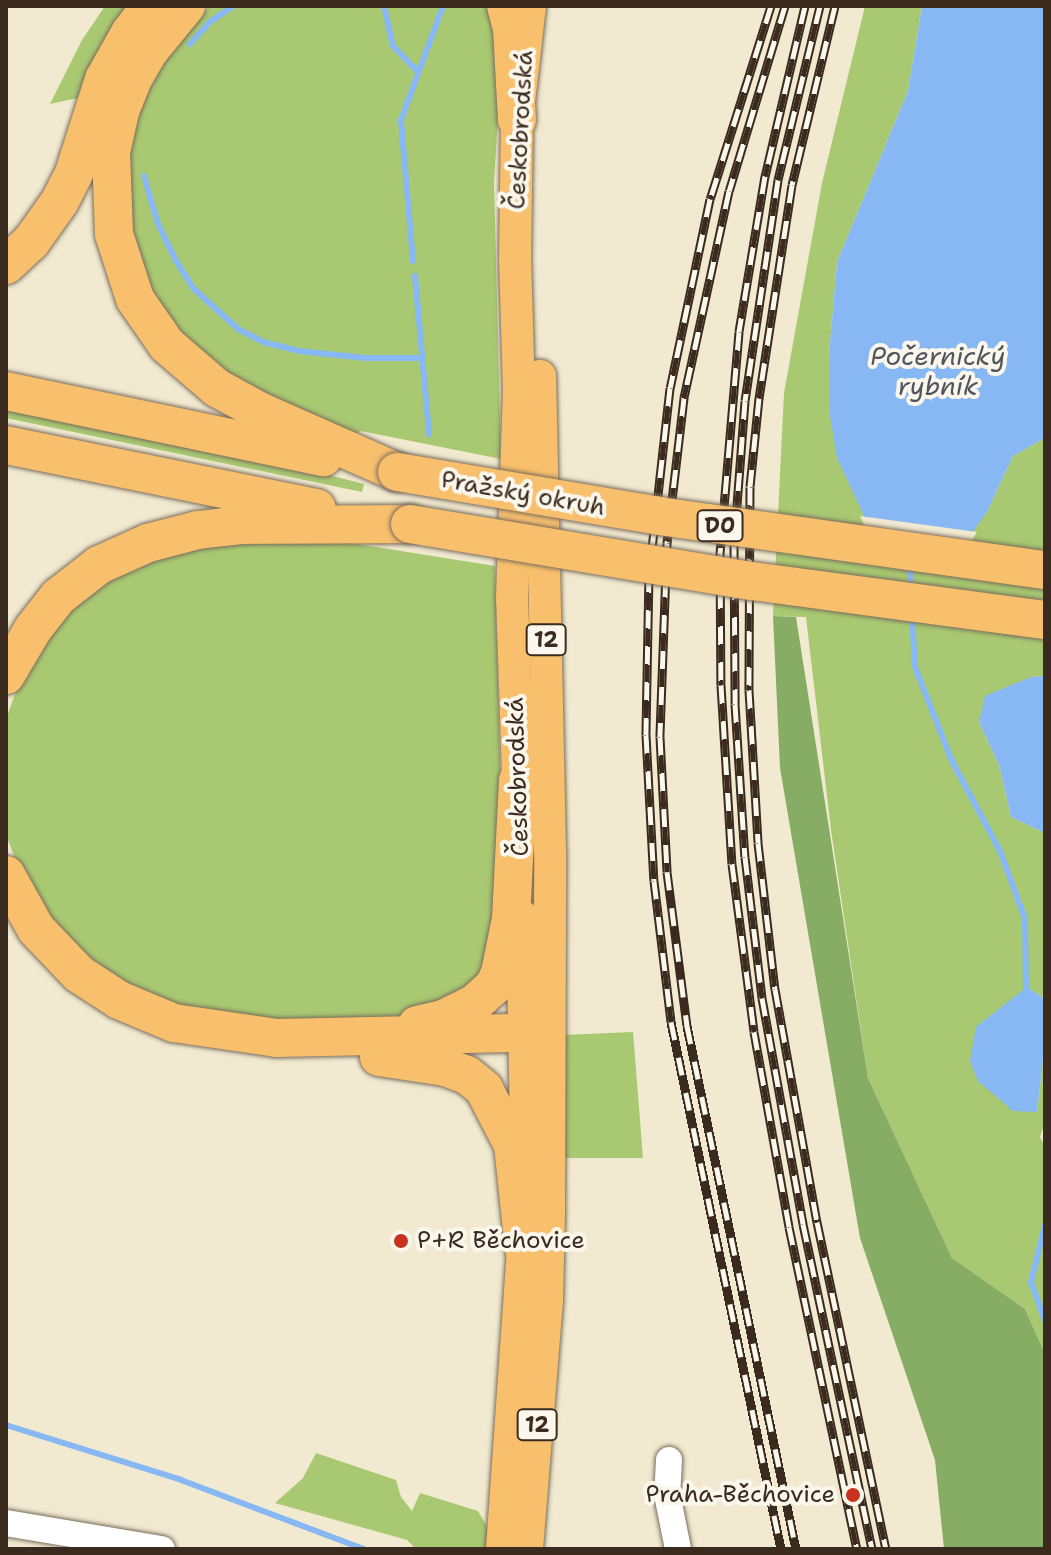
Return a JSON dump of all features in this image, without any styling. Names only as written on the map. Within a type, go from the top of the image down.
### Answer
[{"type":"highway","points":[[6,265],[31,242],[60,201],[74,173],[104,79],[130,33],[150,6]]},
{"type":"highway","points":[[186,6],[142,62],[115,130],[111,152],[111,214],[125,276],[149,322],[201,377],[261,412],[383,468]]},
{"type":"highway","points":[[506,6],[512,28],[517,120]]},
{"type":"highway","name":"Pražský okruh","points":[[16,393],[383,468],[659,516],[1045,570]]},
{"type":"highway","points":[[19,448],[369,522]]},
{"type":"highway","points":[[6,675],[33,629],[58,597],[99,565],[122,553],[172,536],[218,527],[369,522]]},
{"type":"highway","name":"Pražský okruh","points":[[369,522],[410,524],[752,581],[1045,620]]},
{"type":"highway","points":[[242,1035],[413,1026],[460,1012],[485,996],[500,973],[509,942],[518,780]]},
{"type":"highway","points":[[6,875],[36,929],[66,962],[97,987],[145,1014],[242,1035],[537,1043]]},
{"type":"highway","points":[[6,915],[41,963],[104,1013],[146,1033],[213,1050],[340,1053],[537,1043]]},
{"type":"highway","points":[[340,1053],[445,1067],[467,1075],[484,1089],[513,1145],[524,1248]]},
{"type":"main road","name":"Českobrodská","points":[[527,1549],[547,1301],[537,1043],[518,780],[512,599],[519,392],[515,261],[517,120],[530,6]]},
{"type":"main road","name":"Českobrodská","points":[[502,1549],[550,850],[536,195],[540,105],[551,6]]},
{"type":"street","points":[[669,1460],[667,1494],[678,1549]]},
{"type":"street","points":[[6,1523],[162,1549]]},
{"type":"green space","points":[[105,6],[130,6],[105,40],[78,98],[50,104],[82,40]]},
{"type":"green space","points":[[210,6],[493,6],[503,35],[494,183],[501,459],[361,431],[351,435],[213,370],[160,310],[129,234],[127,152],[138,109],[176,41]]},
{"type":"green space","points":[[865,6],[922,6],[908,91],[837,262],[829,354],[829,410],[987,512],[1013,456],[1045,438],[1045,676],[1031,677],[979,722],[999,765],[1011,817],[1045,833],[1045,1004],[1042,997],[1027,987],[1009,1004],[1037,1112],[1045,1043],[1045,1122],[1040,1137],[1045,1147],[1045,1354],[1025,1309],[952,1258],[868,1078],[831,830],[806,617],[773,616],[784,393],[822,183]]},
{"type":"green space","points":[[6,404],[277,462],[364,484],[362,492],[6,418]]},
{"type":"green space","points":[[206,537],[345,542],[495,566],[503,892],[481,983],[407,1018],[272,1023],[185,1012],[91,967],[27,889],[6,835],[6,719],[25,666],[91,585]]},
{"type":"green space","points":[[773,616],[796,617],[868,1078],[952,1258],[1025,1309],[1045,1354],[1045,1549],[944,1549],[935,1460],[860,1238],[780,768]]},
{"type":"green space","points":[[633,1032],[643,1158],[563,1158],[563,1035]]},
{"type":"green space","points":[[316,1453],[396,1480],[401,1497],[412,1511],[420,1493],[478,1511],[491,1533],[490,1549],[416,1549],[407,1540],[275,1503],[303,1478]]},
{"type":"water","name":"Počernický rybník","points":[[922,6],[1045,6],[1045,438],[1013,456],[987,512],[965,543],[874,537],[837,458],[829,410],[829,354],[837,262],[908,91]]},
{"type":"water","points":[[1045,676],[1045,833],[1011,817],[999,765],[979,722],[985,696],[1031,677]]},
{"type":"water","points":[[1027,987],[1042,997],[1045,1004],[1045,1043],[1037,1112],[1013,1111],[978,1081],[970,1061],[976,1027]]},
{"type":"pier","points":[[860,516],[977,532],[968,546],[871,540]]},
{"type":"waterway","points":[[190,44],[210,22],[233,6]]},
{"type":"waterway","points":[[384,6],[393,46],[418,72]]},
{"type":"waterway","points":[[413,261],[401,120],[443,6]]},
{"type":"waterway","points":[[144,176],[158,224],[175,259],[193,288],[238,329],[263,342],[299,351],[366,358],[423,358]]},
{"type":"waterway","points":[[415,276],[429,434]]},
{"type":"waterway","points":[[909,563],[911,587]]},
{"type":"waterway","points":[[912,615],[915,667],[951,759],[1000,851],[1025,919],[1026,992]]},
{"type":"waterway","points":[[1045,1225],[1031,1282],[1045,1321]]},
{"type":"waterway","points":[[6,1425],[181,1480],[364,1549]]},
{"type":"railway","points":[[771,6],[710,199],[670,388],[649,574],[646,735],[654,881],[671,1022],[781,1549]]},
{"type":"railway","points":[[785,6],[729,191],[684,398],[667,543],[660,737],[667,872],[687,1026],[796,1549]]},
{"type":"railway","points":[[805,6],[765,176],[739,332],[720,554],[721,685],[732,864],[754,1032],[789,1227],[857,1549]]},
{"type":"railway","points":[[820,6],[778,180],[745,401],[734,545],[735,704],[745,857],[762,998],[803,1224],[872,1549]]},
{"type":"railway","points":[[835,6],[792,185],[759,398],[750,487],[749,690],[758,843],[775,989],[817,1222],[886,1549]]},
{"type":"place","name":"P+R Běchovice","points":[[401,1241]]},
{"type":"place","name":"Praha-Běchovice","points":[[853,1495]]}]
